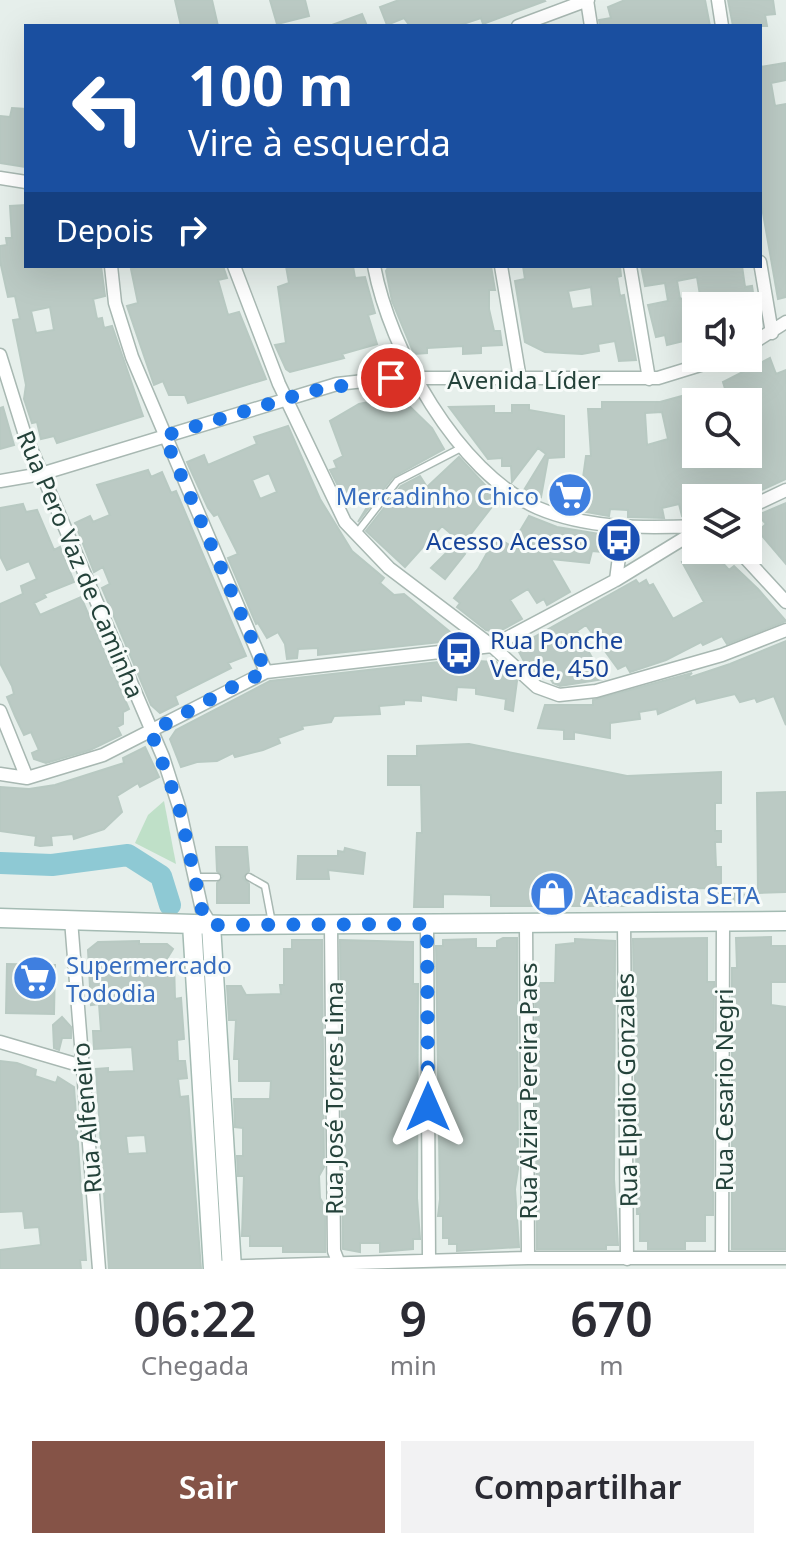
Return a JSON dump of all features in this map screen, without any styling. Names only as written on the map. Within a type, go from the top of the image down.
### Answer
[{"type":"street","points":[[523,24],[588,0],[591,24]]},
{"type":"street","points":[[718,0],[722,24]]},
{"type":"street","points":[[0,178],[24,182]]},
{"type":"street","points":[[111,268],[120,322],[164,436],[266,672]]},
{"type":"street","points":[[235,268],[286,398],[336,506],[356,534],[389,568],[492,646],[537,687],[549,693],[574,695],[722,655],[786,630]]},
{"type":"street","points":[[374,268],[386,315],[416,379],[491,478],[540,509],[612,526],[682,528]]},
{"type":"street","points":[[501,268],[520,379]]},
{"type":"street","points":[[630,268],[649,379]]},
{"type":"street","points":[[761,268],[772,333]]},
{"type":"street","points":[[762,338],[786,322]]},
{"type":"street","name":"Rua Pero Vaz de Caminha","points":[[0,355],[41,474],[151,732],[179,807],[202,920]]},
{"type":"street","name":"Avenida Líder","points":[[0,481],[41,474],[286,398],[358,380],[649,379],[683,372]]},
{"type":"street","points":[[762,501],[786,490]]},
{"type":"street","points":[[612,526],[620,549],[616,580]]},
{"type":"street","points":[[0,774],[27,778],[74,766],[151,732],[266,672],[492,646],[616,580],[682,538]]},
{"type":"street","points":[[751,564],[786,602]]},
{"type":"street","points":[[0,711],[27,778]]},
{"type":"street","points":[[0,918],[202,920],[273,925],[786,921]]},
{"type":"street","name":"Rua Alfeneiro","points":[[71,920],[99,1269]]},
{"type":"street","points":[[202,920],[223,1268],[340,1266],[429,1260],[451,1264],[528,1258],[786,1258]]},
{"type":"street","name":"Rua Cesario Negri","points":[[722,1258],[723,921]]},
{"type":"street","name":"Rua Elpidio Gonzales","points":[[624,922],[627,1259]]},
{"type":"street","name":"Rua Alzira Pereira Paes","points":[[526,923],[528,1258]]},
{"type":"street","points":[[427,924],[429,1260]]},
{"type":"street","name":"Rua José Torres Lima","points":[[331,925],[334,1251],[340,1266]]},
{"type":"street","points":[[0,1042],[82,1066]]},
{"type":"lane","points":[[356,534],[397,481],[464,446]]},
{"type":"lane","points":[[195,877],[217,877]]},
{"type":"lane","points":[[249,877],[265,886],[273,925]]},
{"type":"green space","points":[[164,801],[176,864],[135,843],[148,815]]},
{"type":"building","points":[[175,0],[212,0],[218,24],[181,24]]},
{"type":"building","points":[[270,0],[305,0],[309,16],[277,24]]},
{"type":"building","points":[[399,0],[545,1],[483,24],[481,18],[463,24],[408,24],[404,18],[387,24],[380,7]]},
{"type":"building","points":[[625,0],[705,0],[710,24],[600,24],[599,20],[611,18],[608,7]]},
{"type":"building","points":[[728,0],[773,0],[775,14],[765,15],[767,26],[733,24]]},
{"type":"building","points":[[362,14],[366,24],[335,24]]},
{"type":"building","points":[[785,63],[786,80],[771,83],[775,106],[786,104],[786,297],[778,299],[762,207],[762,67]]},
{"type":"building","points":[[12,108],[24,109],[24,167],[0,163],[0,116],[10,117]]},
{"type":"building","points":[[24,205],[24,268],[101,268],[105,296],[93,299],[97,319],[102,318],[104,328],[112,326],[143,416],[57,443],[54,436],[41,439],[37,422],[32,423],[24,399],[26,385],[13,320],[20,319],[15,296],[8,297],[0,261],[0,246],[7,245],[6,238],[12,238],[10,206]],"holes":[[[50,307],[54,330],[36,333],[31,311]]]},
{"type":"building","points":[[224,268],[227,278],[218,280],[228,315],[239,312],[266,379],[188,403],[185,395],[169,395],[163,381],[154,385],[127,306],[138,303],[131,269]]},
{"type":"building","points":[[286,268],[353,268],[355,278],[365,277],[375,313],[368,315],[377,344],[342,354],[344,358],[290,372],[275,345],[286,343],[278,287],[289,283]]},
{"type":"building","points":[[388,268],[491,268],[495,290],[489,290],[489,309],[494,331],[500,331],[502,345],[481,346],[481,353],[463,354],[463,346],[427,348],[427,353],[414,354],[392,301]]},
{"type":"building","points":[[523,268],[620,268],[621,276],[617,277],[620,296],[624,295],[636,360],[619,361],[615,341],[598,344],[599,351],[582,354],[545,352],[525,342],[515,281],[525,279]],"holes":[[[591,287],[593,306],[572,309],[568,291]]]},
{"type":"building","points":[[641,268],[742,268],[745,287],[752,286],[753,292],[700,292],[697,277],[677,281],[682,299],[682,341],[667,345],[665,335],[656,337],[648,305],[668,301],[665,283],[645,286]]},
{"type":"building","points":[[770,358],[776,374],[786,370],[786,479],[762,490],[762,484],[682,484],[682,516],[679,504],[662,508],[664,518],[628,517],[628,510],[610,509],[609,516],[575,510],[579,488],[574,487],[576,477],[583,478],[586,456],[591,456],[588,409],[602,409],[602,402],[660,402],[682,396],[682,468],[762,468],[762,388],[725,388],[723,382],[743,372],[762,372],[762,362]],"holes":[[[662,412],[668,439],[647,445],[645,413]]]},
{"type":"building","points":[[399,396],[432,428],[444,449],[393,477],[358,522],[375,494],[348,506],[330,470],[337,468],[334,461],[343,456],[330,421],[359,404],[384,399],[388,409]]},
{"type":"building","points":[[512,405],[529,405],[529,410],[564,416],[564,457],[548,458],[541,497],[524,490],[546,454],[538,448],[512,482],[511,466],[502,466],[502,458],[488,459],[449,407],[494,406],[494,413],[512,413]]},
{"type":"building","points":[[3,407],[14,445],[0,449],[0,408]]},
{"type":"building","points":[[288,426],[320,499],[352,551],[384,578],[380,583],[394,595],[404,594],[460,640],[318,655],[318,648],[298,649],[297,658],[287,659],[285,644],[278,632],[267,638],[256,624],[228,558],[238,554],[218,514],[214,516],[208,508],[187,462],[204,455],[208,465],[257,444],[254,437]],"holes":[[[269,473],[277,492],[260,499],[252,480]]]},
{"type":"building","points":[[459,457],[498,499],[463,544],[442,526],[405,567],[366,531],[401,486],[420,476],[427,487]]},
{"type":"building","points":[[148,470],[151,477],[162,472],[171,493],[176,491],[246,656],[228,663],[231,668],[175,696],[178,704],[160,713],[151,705],[102,588],[110,584],[103,567],[94,572],[75,523],[90,516],[93,522],[110,515],[97,485]]},
{"type":"building","points":[[786,503],[786,564],[762,536],[762,528],[766,524],[762,513]]},
{"type":"building","points":[[23,504],[26,512],[37,510],[54,550],[60,547],[74,582],[44,594],[46,597],[34,603],[40,615],[81,597],[129,709],[123,712],[123,724],[117,727],[121,735],[90,750],[46,763],[34,759],[32,753],[39,750],[31,732],[24,735],[15,716],[7,697],[14,694],[12,686],[0,663],[0,604],[23,594],[21,586],[37,579],[29,561],[7,570],[0,556],[0,508]]},
{"type":"building","points":[[529,516],[557,527],[599,534],[604,542],[602,552],[592,551],[589,563],[551,559],[570,592],[547,605],[544,599],[537,603],[528,589],[510,600],[522,619],[498,632],[486,630],[457,607],[460,603],[454,598],[478,569],[496,537],[511,546]]},
{"type":"building","points":[[454,545],[465,554],[445,579],[431,568]]},
{"type":"building","points":[[683,564],[724,564],[729,570],[734,566],[786,621],[727,644],[722,636],[703,645],[701,642],[666,660],[630,672],[626,665],[618,669],[586,625],[577,631],[604,679],[560,686],[553,683],[548,675],[541,678],[526,665],[518,650],[520,645],[636,580],[639,584],[646,580],[649,586],[653,584],[673,619],[704,602]]},
{"type":"building","points":[[786,641],[786,725],[774,696],[757,702],[755,698],[740,702],[735,694],[697,703],[695,698],[658,714],[657,709],[639,712],[640,719],[610,723],[610,738],[574,732],[574,739],[564,739],[564,730],[538,728],[545,705],[593,705],[593,700],[692,673],[685,679]]},
{"type":"building","points":[[457,660],[496,662],[517,681],[513,711],[505,709],[506,699],[476,694],[476,688],[457,687],[456,700],[421,695],[421,701],[404,700],[404,704],[379,706],[380,714],[334,716],[331,722],[302,726],[303,729],[278,738],[280,743],[263,750],[235,757],[233,753],[217,761],[181,767],[170,739],[176,730],[270,681]]},
{"type":"building","points":[[469,744],[627,776],[721,772],[721,803],[715,803],[715,831],[721,831],[721,842],[715,842],[716,867],[721,867],[721,893],[749,895],[748,902],[711,903],[710,888],[635,889],[635,901],[627,901],[627,906],[491,906],[491,895],[443,894],[443,907],[414,907],[417,833],[422,833],[421,785],[388,785],[388,756],[417,756],[417,746]]},
{"type":"building","points":[[145,747],[159,777],[140,787],[138,783],[117,796],[122,812],[104,829],[74,839],[73,834],[51,836],[52,845],[40,846],[35,845],[36,836],[0,831],[0,787],[29,789],[55,785],[124,763],[123,758]]},
{"type":"building","points":[[786,792],[786,892],[758,893],[757,793]]},
{"type":"building","points":[[216,847],[247,847],[249,871],[243,878],[249,884],[249,903],[217,903],[217,883],[223,876],[217,871]]},
{"type":"building","points":[[345,848],[365,853],[363,874],[328,870],[329,879],[297,879],[298,856],[338,856],[338,851],[344,852]]},
{"type":"building","points":[[771,937],[771,946],[786,946],[786,982],[771,982],[771,1005],[786,1007],[786,1249],[732,1249],[732,968],[737,968],[736,938]]},
{"type":"building","points":[[517,938],[518,1169],[515,1189],[519,1247],[457,1251],[457,1244],[449,1244],[449,1238],[443,1238],[443,1216],[438,1216],[436,946],[443,946],[443,940],[476,939],[476,948],[497,948],[497,941]]},
{"type":"building","points":[[707,938],[707,982],[714,982],[713,1215],[705,1215],[705,1241],[685,1241],[685,1249],[648,1249],[648,1241],[640,1241],[640,1214],[637,1214],[633,939]]},
{"type":"building","points":[[575,939],[615,941],[614,1179],[618,1245],[606,1245],[606,1249],[537,1249],[535,983],[555,983],[556,945],[575,943]]},
{"type":"building","points":[[292,940],[322,940],[324,1167],[319,1176],[320,1198],[325,1207],[325,1252],[283,1252],[283,1246],[250,1246],[250,1236],[242,1236],[244,1176],[238,1176],[237,1156],[243,1156],[243,1128],[235,1127],[234,1099],[270,1099],[271,1081],[239,1081],[239,1059],[234,1059],[236,1020],[229,1020],[227,986],[241,986],[246,995],[281,994],[284,949],[292,949]]},
{"type":"building","points":[[340,940],[413,942],[413,984],[418,984],[417,1198],[420,1239],[413,1239],[413,1249],[380,1252],[380,1243],[360,1243],[360,1252],[343,1249]]},
{"type":"building","points":[[139,941],[139,944],[167,944],[173,949],[165,962],[174,962],[175,999],[181,998],[184,1039],[177,1040],[178,1061],[185,1061],[187,1078],[178,1079],[180,1097],[188,1096],[201,1269],[109,1269],[96,1069],[134,1071],[132,1047],[94,1049],[93,1031],[101,1031],[99,1004],[91,1005],[88,950],[98,942]],"holes":[[[145,1135],[147,1153],[128,1154],[126,1136]]]},
{"type":"building","points":[[7,964],[55,965],[54,1014],[6,1013]]},
{"type":"building","points":[[62,1017],[71,1027],[71,1038],[62,1038],[59,1050],[54,1048],[53,1025]]},
{"type":"building","points":[[0,1061],[36,1070],[35,1076],[56,1083],[58,1077],[74,1087],[86,1260],[80,1260],[81,1269],[0,1269],[0,1250],[41,1245],[39,1227],[25,1228],[23,1211],[0,1212]]},
{"type":"waterway","points":[[0,863],[52,865],[128,855],[161,876],[170,905]]},
{"type":"place","name":"Mercadinho Chico","points":[[570,495]]},
{"type":"place","name":"Acesso Acesso","points":[[619,540]]},
{"type":"place","name":"Rua Ponche Verde, 450","points":[[459,653]]},
{"type":"place","name":"Atacadista SETA","points":[[552,894]]},
{"type":"place","name":"Supermercado Tododia","points":[[35,978]]},
{"type":"route","points":[[391,378],[337,384],[164,436],[266,672],[151,732],[163,757],[179,807],[202,910],[211,925],[427,924],[428,1107]]}]
